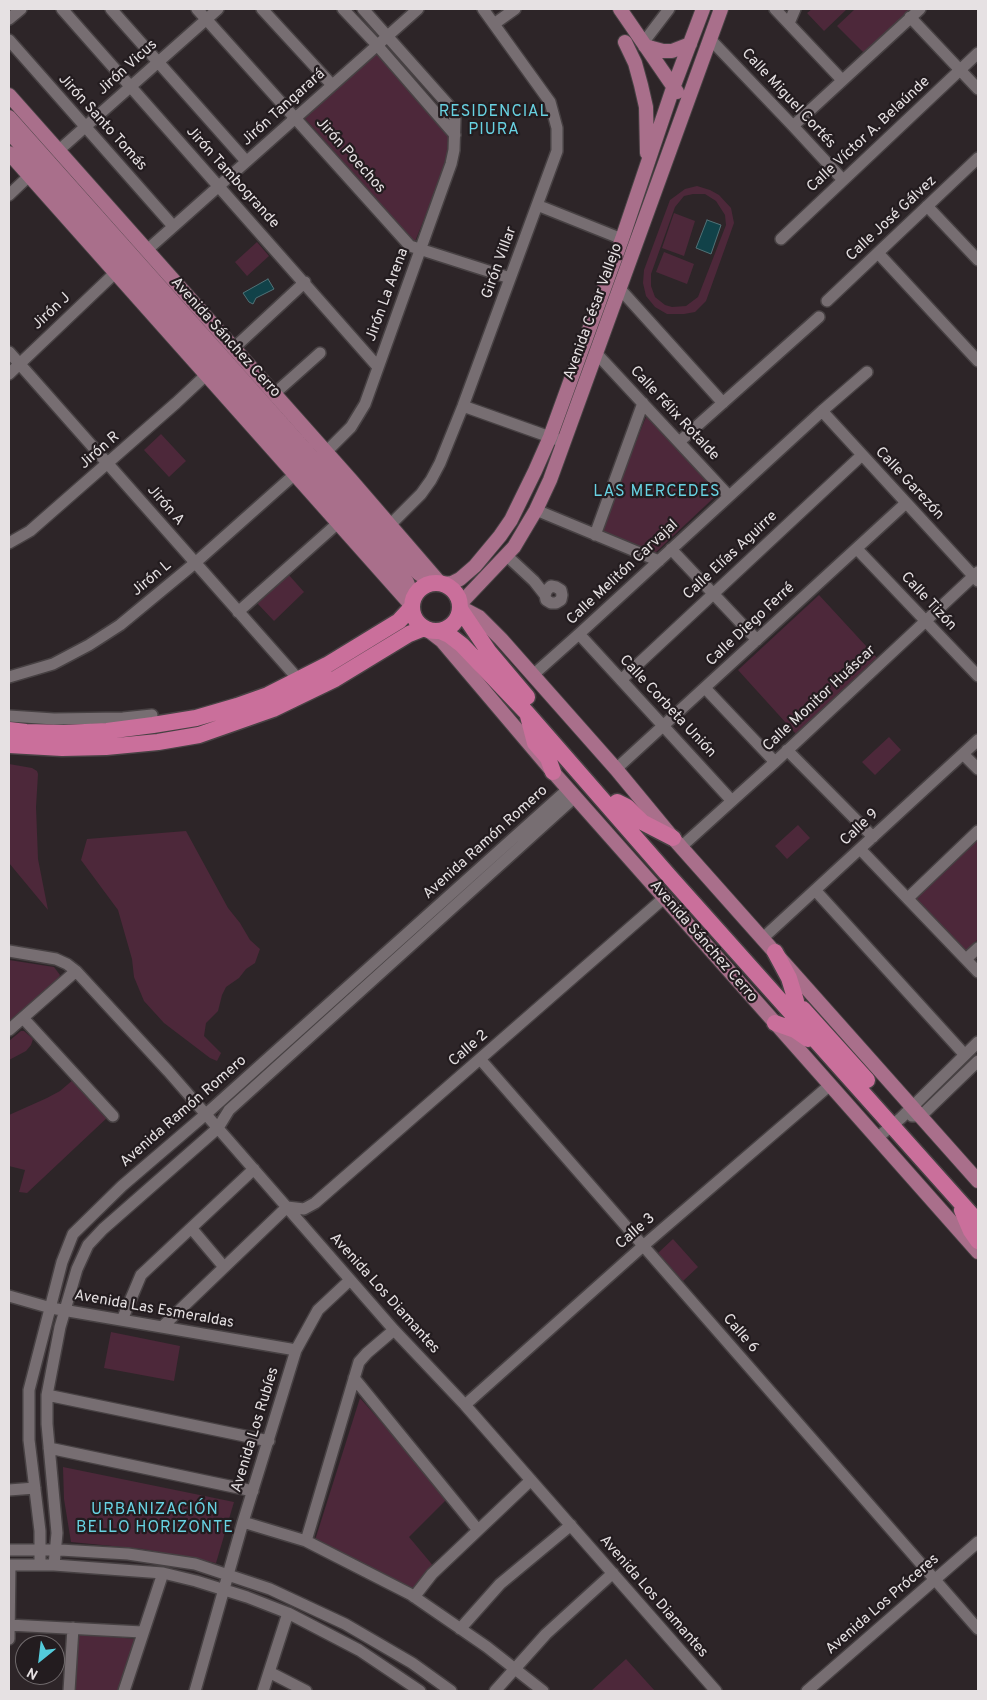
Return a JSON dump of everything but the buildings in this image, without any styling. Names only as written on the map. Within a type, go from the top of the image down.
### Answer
[{"type":"highway","points":[[9,730],[64,733],[107,731],[153,720],[196,718],[268,695],[299,680],[358,656],[409,634],[448,628],[455,622],[460,607],[453,590],[439,584],[421,588],[399,621],[358,656],[335,679],[273,709],[199,735],[158,742],[106,747],[62,748],[9,745]]},
{"type":"highway","points":[[412,603],[415,620],[431,630]]},
{"type":"highway","name":"Avenida Sánchez Cerro","points":[[460,607],[488,652],[617,802],[796,1001],[906,1116],[976,1202]]},
{"type":"highway","name":"Avenida Sánchez Cerro","points":[[431,630],[449,635],[462,645],[526,712],[827,1053],[906,1116],[956,1196],[978,1222]]},
{"type":"highway","points":[[526,712],[535,743],[548,758],[553,772]]},
{"type":"highway","points":[[153,720],[158,742]]},
{"type":"highway","points":[[617,802],[627,807],[642,822],[677,842]]},
{"type":"highway","points":[[775,952],[789,978],[796,1001]]},
{"type":"highway","points":[[775,1022],[801,1033],[818,1048],[827,1053]]},
{"type":"highway","points":[[956,1196],[971,1231],[978,1241]]},
{"type":"main road","points":[[620,9],[686,105]]},
{"type":"main road","name":"Avenida César Vallejo","points":[[439,584],[452,583],[460,579],[475,566],[500,536],[522,499],[550,437],[622,239],[702,9]]},
{"type":"main road","name":"Avenida César Vallejo","points":[[460,607],[522,535],[550,480],[721,9]]},
{"type":"main road","points":[[625,42],[637,70],[646,107],[647,145],[644,176]]},
{"type":"main road","points":[[644,45],[663,51],[681,48],[690,44]]},
{"type":"main road","name":"Avenida Sánchez Cerro","points":[[9,95],[351,480],[439,584]]},
{"type":"main road","name":"Avenida Sánchez Cerro","points":[[9,118],[398,554],[418,573],[439,584]]},
{"type":"main road","name":"Avenida Sánchez Cerro","points":[[9,132],[373,542],[407,582],[412,603]]},
{"type":"main road","points":[[9,153],[350,537],[412,603]]},
{"type":"main road","points":[[351,480],[353,492],[359,499],[364,517]]},
{"type":"main road","points":[[350,537],[373,542]]},
{"type":"main road","name":"Avenida Sánchez Cerro","points":[[460,607],[479,617],[616,769],[677,842],[775,952],[906,1116],[978,1181]]},
{"type":"main road","name":"Avenida Sánchez Cerro","points":[[431,630],[553,772],[978,1252]]},
{"type":"street","points":[[9,20],[21,9]]},
{"type":"street","name":"Jirón Tambogrande","points":[[62,9],[305,282],[378,367]]},
{"type":"street","points":[[111,9],[246,161]]},
{"type":"street","name":"Jirón Poechos","points":[[197,9],[410,246],[510,278]]},
{"type":"street","name":"Jirón Vicus","points":[[58,151],[218,9]]},
{"type":"street","points":[[262,9],[332,86]]},
{"type":"street","points":[[343,9],[455,135]]},
{"type":"street","name":"Jirón La Arena","points":[[326,452],[351,427],[359,416],[451,164],[454,150],[455,120],[452,109],[363,9]]},
{"type":"street","name":"Jirón Tangarará","points":[[147,250],[418,9]]},
{"type":"street","name":"Girón Villar","points":[[390,525],[421,494],[440,464],[557,151],[557,128],[550,102],[483,9]]},
{"type":"street","points":[[494,24],[515,9]]},
{"type":"street","points":[[644,45],[669,9]]},
{"type":"street","points":[[775,9],[842,80]]},
{"type":"street","points":[[789,23],[794,9]]},
{"type":"street","points":[[793,126],[920,9]]},
{"type":"street","points":[[910,18],[978,89]]},
{"type":"street","name":"Calle Miguel Cortés","points":[[710,39],[843,180]]},
{"type":"street","name":"Jirón Santo Tomás","points":[[9,40],[174,226]]},
{"type":"street","name":"Calle Víctor A. Belaúnde","points":[[781,239],[978,53]]},
{"type":"street","name":"Calle José Gálvez","points":[[827,301],[978,158]]},
{"type":"street","points":[[9,195],[29,176]]},
{"type":"street","points":[[537,205],[622,239]]},
{"type":"street","points":[[927,206],[978,260]]},
{"type":"street","points":[[878,253],[978,361]]},
{"type":"street","name":"Jirón J","points":[[9,374],[116,273]]},
{"type":"street","points":[[234,348],[305,282]]},
{"type":"street","points":[[620,289],[723,403]]},
{"type":"street","points":[[679,442],[819,317]]},
{"type":"street","name":"Jirón A","points":[[9,352],[299,680]]},
{"type":"street","points":[[274,394],[320,353]]},
{"type":"street","name":"Calle Félix Rotalde","points":[[596,353],[729,496]]},
{"type":"street","name":"Calle Melitón Carvajal","points":[[533,675],[867,372]]},
{"type":"street","name":"Jirón R","points":[[9,543],[30,532],[206,375]]},
{"type":"street","points":[[595,535],[643,404]]},
{"type":"street","points":[[463,406],[564,442]]},
{"type":"street","name":"Calle Garezón","points":[[822,411],[977,577]]},
{"type":"street","name":"Calle Elías Aguirre","points":[[621,680],[862,455]]},
{"type":"street","name":"Jirón L","points":[[9,677],[53,664],[89,645],[120,625],[195,563],[295,474]]},
{"type":"street","name":"Calle Diego Ferré","points":[[616,769],[906,503]]},
{"type":"street","points":[[536,510],[659,560]]},
{"type":"street","points":[[238,612],[338,523]]},
{"type":"street","name":"Calle Tizón","points":[[857,548],[978,676]]},
{"type":"street","points":[[671,549],[757,640]]},
{"type":"street","points":[[506,555],[534,581],[545,595]]},
{"type":"street","name":"Calle Monitor Huáscar","points":[[677,842],[732,801],[926,621],[977,577]]},
{"type":"street","name":"Calle Corbeta Unión","points":[[579,634],[732,801]]},
{"type":"street","points":[[705,688],[774,762]]},
{"type":"street","points":[[9,716],[54,719],[123,718],[153,720]]},
{"type":"street","name":"Calle 9","points":[[763,938],[978,740]]},
{"type":"street","points":[[787,750],[873,837]]},
{"type":"street","points":[[963,754],[978,770]]},
{"type":"street","name":"Avenida Ramón Romero","points":[[54,1565],[57,1533],[49,1448],[47,1395],[60,1327],[77,1269],[88,1246],[103,1228],[218,1128],[229,1110],[314,1026],[572,793]]},
{"type":"street","points":[[908,898],[978,831]]},
{"type":"street","points":[[860,848],[978,972]]},
{"type":"street","points":[[815,890],[965,1055]]},
{"type":"street","name":"Calle 2","points":[[287,1207],[304,1209],[316,1202],[664,898]]},
{"type":"street","points":[[966,959],[978,948]]},
{"type":"street","name":"Avenida Los Diamantes","points":[[9,951],[56,959],[67,964],[76,972],[206,1114],[394,1330],[465,1405],[716,1691]]},
{"type":"street","points":[[9,1030],[76,972]]},
{"type":"street","points":[[23,1018],[113,1116]]},
{"type":"street","name":"Avenida Ramón Romero","points":[[40,1565],[40,1531],[30,1440],[29,1390],[62,1262],[73,1234],[122,1186],[206,1114],[314,1026]]},
{"type":"street","points":[[906,1116],[978,1042]]},
{"type":"street","name":"Calle 6","points":[[480,1059],[978,1629]]},
{"type":"street","points":[[877,1138],[976,1067]]},
{"type":"street","name":"Calle 3","points":[[465,1405],[643,1246],[830,1085]]},
{"type":"street","points":[[122,1320],[141,1275],[254,1169]]},
{"type":"street","points":[[162,1327],[287,1207]]},
{"type":"street","points":[[192,1229],[224,1267]]},
{"type":"street","name":"Avenida Los Rubíes","points":[[195,1691],[243,1522],[296,1350],[318,1310],[350,1280]]},
{"type":"street","name":"Avenida Las Esmeraldas","points":[[9,1296],[51,1308],[296,1350]]},
{"type":"street","points":[[306,1541],[359,1362],[394,1330]]},
{"type":"street","points":[[354,1378],[478,1530]]},
{"type":"street","points":[[47,1395],[269,1441]]},
{"type":"street","points":[[49,1448],[253,1491]]},
{"type":"street","points":[[414,1597],[432,1574],[531,1480]]},
{"type":"street","points":[[9,1490],[35,1488]]},
{"type":"street","points":[[243,1522],[306,1541],[414,1597],[516,1669],[543,1691]]},
{"type":"street","points":[[460,1629],[500,1584],[571,1525]]},
{"type":"street","name":"Avenida Los Próceres","points":[[807,1691],[978,1542]]},
{"type":"street","points":[[9,1550],[55,1550],[138,1555],[195,1564],[270,1589],[345,1624],[412,1663],[452,1691]]},
{"type":"street","points":[[9,1639],[9,1565],[54,1565],[162,1573],[224,1590],[288,1613],[359,1650],[420,1691]]},
{"type":"street","points":[[124,1691],[162,1573]]},
{"type":"street","points":[[495,1691],[546,1634],[613,1573]]},
{"type":"street","points":[[263,1691],[288,1613]]},
{"type":"street","points":[[9,1625],[142,1632]]},
{"type":"street","points":[[69,1691],[73,1628]]},
{"type":"street","points":[[269,1672],[306,1691]]},
{"type":"shaded area","points":[[812,9],[847,9],[824,31],[807,13]]},
{"type":"shaded area","points":[[855,9],[912,9],[865,54],[837,26]]},
{"type":"shaded area","points":[[378,49],[439,117],[449,138],[448,160],[414,244],[302,115]]},
{"type":"shaded area","points":[[697,186],[719,195],[731,208],[734,223],[706,301],[695,312],[667,314],[655,307],[646,296],[643,283],[644,270],[670,200],[685,189]],"holes":[[[705,194],[716,201],[725,215],[726,225],[698,297],[686,306],[672,307],[665,305],[655,297],[651,286],[651,274],[675,207],[684,196]]]},
{"type":"shaded area","points":[[674,213],[695,221],[684,256],[662,248]]},
{"type":"shaded area","points":[[257,242],[269,256],[247,276],[235,262]]},
{"type":"shaded area","points":[[664,252],[694,264],[687,284],[656,272]]},
{"type":"shaded area","points":[[650,415],[721,491],[654,554],[599,532],[646,417]]},
{"type":"shaded area","points":[[161,434],[186,461],[169,477],[144,450]]},
{"type":"shaded area","points":[[288,574],[304,592],[274,621],[257,603]]},
{"type":"shaded area","points":[[819,595],[878,659],[796,734],[738,670]]},
{"type":"shaded area","points":[[889,737],[901,750],[875,775],[862,762]]},
{"type":"shaded area","points":[[9,764],[32,768],[38,774],[36,807],[38,859],[48,910],[9,863]]},
{"type":"shaded area","points":[[798,825],[810,838],[787,859],[775,846]]},
{"type":"shaded area","points":[[186,831],[228,908],[250,940],[260,949],[255,963],[226,987],[218,1011],[206,1023],[204,1036],[221,1053],[217,1061],[210,1058],[164,1023],[144,1001],[134,977],[132,959],[118,910],[81,860],[87,839]]},
{"type":"shaded area","points":[[978,838],[978,939],[966,951],[915,898]]},
{"type":"shaded area","points":[[9,960],[54,967],[60,975],[58,979],[9,1023]]},
{"type":"shaded area","points":[[21,1031],[24,1031],[33,1039],[31,1045],[26,1051],[9,1060],[9,1041]]},
{"type":"shaded area","points":[[74,1079],[109,1116],[27,1193],[19,1192],[25,1170],[9,1166],[9,1115],[60,1091]]},
{"type":"shaded area","points":[[673,1239],[698,1267],[683,1281],[658,1253]]},
{"type":"shaded area","points":[[111,1332],[180,1346],[174,1381],[104,1368]]},
{"type":"shaded area","points":[[360,1398],[448,1498],[409,1537],[435,1568],[412,1592],[315,1540]]},
{"type":"shaded area","points":[[63,1467],[234,1502],[216,1563],[143,1549],[71,1542],[64,1499]]},
{"type":"shaded area","points":[[77,1634],[136,1639],[118,1691],[74,1691]]},
{"type":"shaded area","points":[[626,1659],[655,1691],[591,1691]]},
{"type":"water","points":[[707,220],[721,225],[711,254],[696,248]]},
{"type":"water","points":[[268,279],[274,289],[256,298],[253,304],[249,302],[243,293]]},
{"type":"district","name":"RESIDENCIAL PIURA","points":[[494,122]]},
{"type":"district","name":"LAS MERCEDES","points":[[657,493]]},
{"type":"district","name":"URBANIZACIÓN BELLO HORIZONTE","points":[[155,1520]]}]
